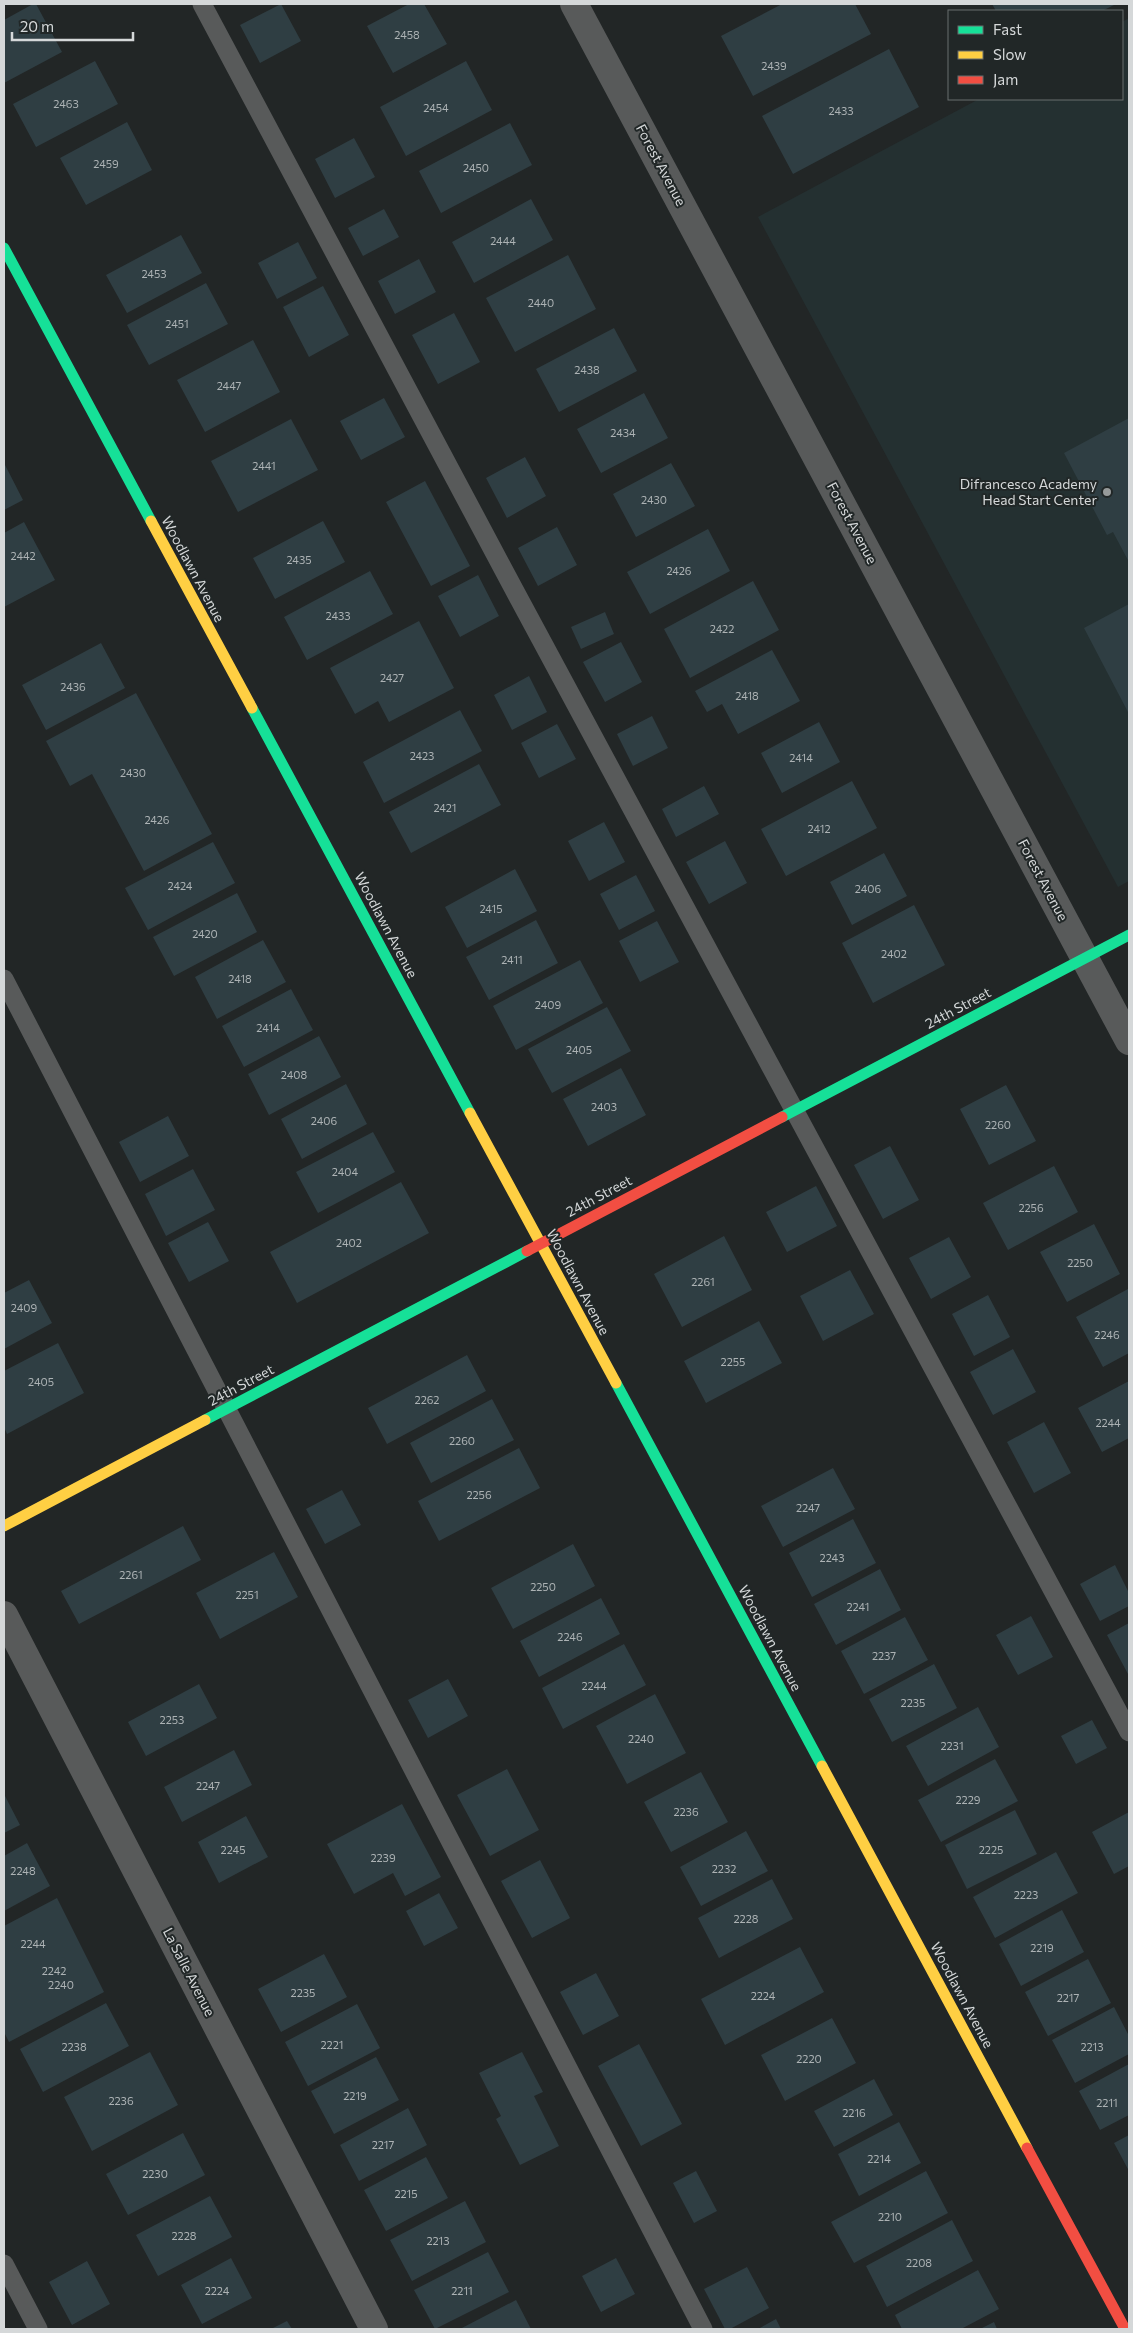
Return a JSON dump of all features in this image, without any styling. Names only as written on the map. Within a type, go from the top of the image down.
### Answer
[{"type":"street","name":"Forest Avenue","points":[[574,4],[1129,1041]]},
{"type":"street","name":"Woodlawn Avenue","points":[[4,248],[1125,2329]]},
{"type":"street","name":"24th Street","points":[[4,1526],[1129,935]]},
{"type":"street","name":"La Salle Avenue","points":[[4,1615],[374,2329]]},
{"type":"lane","points":[[202,4],[1129,1732]]},
{"type":"lane","points":[[4,979],[703,2329]]},
{"type":"lane","points":[[4,2264],[38,2329]]},
{"type":"shaded area","points":[[1129,18],[1129,881],[1118,887],[758,217],[977,100],[1123,100],[1123,21]]},
{"type":"building","points":[[36,4],[62,52],[4,83],[4,20]]},
{"type":"building","points":[[281,4],[301,41],[260,63],[240,25]]},
{"type":"building","points":[[409,4],[424,4],[447,44],[393,73],[367,26]]},
{"type":"building","points":[[782,4],[855,4],[871,34],[753,96],[721,36]]},
{"type":"building","points":[[992,4],[1116,4],[1104,10],[995,10]]},
{"type":"building","points":[[889,49],[919,107],[793,174],[762,116]]},
{"type":"building","points":[[95,61],[118,104],[36,147],[13,104]]},
{"type":"building","points":[[466,61],[492,110],[406,156],[380,107]]},
{"type":"building","points":[[127,122],[152,170],[86,205],[60,158]]},
{"type":"building","points":[[510,123],[532,165],[441,213],[419,171]]},
{"type":"building","points":[[354,138],[375,177],[335,198],[315,159]]},
{"type":"building","points":[[531,199],[553,240],[474,283],[452,242]]},
{"type":"building","points":[[384,209],[399,237],[363,256],[348,228]]},
{"type":"building","points":[[181,235],[202,273],[127,313],[106,275]]},
{"type":"building","points":[[298,242],[317,278],[277,299],[258,263]]},
{"type":"building","points":[[568,255],[596,309],[515,352],[486,298]]},
{"type":"building","points":[[419,259],[436,292],[395,314],[378,281]]},
{"type":"building","points":[[206,283],[228,324],[149,365],[127,325]]},
{"type":"building","points":[[323,286],[349,335],[309,357],[283,307]]},
{"type":"building","points":[[454,313],[480,362],[438,384],[412,335]]},
{"type":"building","points":[[614,328],[637,371],[559,412],[536,369]]},
{"type":"building","points":[[253,340],[280,392],[205,432],[177,380]]},
{"type":"building","points":[[644,393],[668,438],[601,473],[577,429]]},
{"type":"building","points":[[384,398],[405,437],[361,460],[340,421]]},
{"type":"building","name":"Difrancesco Academy Head Start Center","points":[[1129,418],[1129,562],[1113,532],[1107,535],[1064,453]]},
{"type":"building","points":[[291,419],[318,470],[238,512],[211,461]]},
{"type":"building","points":[[525,457],[546,496],[507,518],[486,478]]},
{"type":"building","points":[[4,463],[23,500],[4,510]]},
{"type":"building","points":[[671,463],[695,506],[636,537],[613,494]]},
{"type":"building","points":[[425,481],[470,566],[431,586],[386,502]]},
{"type":"building","points":[[323,521],[345,562],[275,599],[253,558]]},
{"type":"building","points":[[24,522],[55,580],[4,607],[4,533]]},
{"type":"building","points":[[557,527],[577,565],[538,586],[518,548]]},
{"type":"building","points":[[708,529],[730,571],[650,614],[627,572]]},
{"type":"building","points":[[370,571],[393,614],[307,660],[284,617]]},
{"type":"building","points":[[478,575],[499,616],[460,637],[438,596]]},
{"type":"building","points":[[753,581],[779,630],[690,678],[664,629]]},
{"type":"building","points":[[1129,604],[1129,714],[1084,628]]},
{"type":"building","points":[[605,612],[614,634],[581,649],[571,627]]},
{"type":"building","points":[[419,621],[454,688],[389,722],[378,701],[355,714],[330,668]]},
{"type":"building","points":[[621,642],[642,682],[605,702],[583,662]]},
{"type":"building","points":[[101,643],[125,688],[46,730],[22,685]]},
{"type":"building","points":[[772,650],[800,701],[738,734],[722,704],[707,712],[695,691]]},
{"type":"building","points":[[529,676],[547,712],[512,730],[494,695]]},
{"type":"building","points":[[136,693],[212,834],[144,871],[92,774],[70,786],[46,741]]},
{"type":"building","points":[[460,710],[482,751],[384,803],[363,762]]},
{"type":"building","points":[[652,716],[668,748],[633,766],[617,734]]},
{"type":"building","points":[[819,722],[840,762],[782,793],[761,753]]},
{"type":"building","points":[[557,724],[576,759],[539,778],[521,743]]},
{"type":"building","points":[[479,764],[501,805],[411,853],[389,812]]},
{"type":"building","points":[[852,781],[877,828],[786,876],[761,829]]},
{"type":"building","points":[[704,786],[719,814],[676,837],[662,809]]},
{"type":"building","points":[[604,822],[625,862],[589,881],[568,841]]},
{"type":"building","points":[[725,841],[747,883],[709,904],[686,862]]},
{"type":"building","points":[[213,842],[235,883],[148,930],[125,888]]},
{"type":"building","points":[[884,853],[907,896],[852,925],[830,882]]},
{"type":"building","points":[[515,869],[537,911],[467,948],[445,907]]},
{"type":"building","points":[[636,875],[655,911],[619,930],[600,894]]},
{"type":"building","points":[[237,893],[257,932],[174,976],[153,937]]},
{"type":"building","points":[[914,905],[945,965],[873,1003],[842,943]]},
{"type":"building","points":[[536,920],[558,963],[489,1000],[466,957]]},
{"type":"building","points":[[657,921],[679,962],[640,982],[619,941]]},
{"type":"building","points":[[263,940],[286,982],[217,1019],[195,977]]},
{"type":"building","points":[[580,960],[603,1003],[516,1050],[493,1006]]},
{"type":"building","points":[[291,989],[313,1030],[244,1067],[222,1026]]},
{"type":"building","points":[[607,1007],[631,1051],[552,1093],[528,1049]]},
{"type":"building","points":[[319,1036],[341,1077],[269,1115],[248,1074]]},
{"type":"building","points":[[621,1068],[646,1115],[588,1146],[563,1099]]},
{"type":"building","points":[[346,1084],[367,1124],[302,1159],[281,1119]]},
{"type":"building","points":[[1006,1085],[1036,1141],[989,1165],[960,1109]]},
{"type":"building","points":[[168,1116],[189,1156],[140,1182],[119,1142]]},
{"type":"building","points":[[373,1132],[395,1172],[318,1213],[296,1172]]},
{"type":"building","points":[[890,1146],[919,1200],[883,1219],[854,1165]]},
{"type":"building","points":[[1054,1166],[1078,1212],[1008,1250],[983,1203]]},
{"type":"building","points":[[193,1169],[215,1210],[166,1236],[145,1194]]},
{"type":"building","points":[[401,1182],[429,1233],[297,1303],[270,1252]]},
{"type":"building","points":[[816,1186],[837,1226],[787,1252],[766,1212]]},
{"type":"building","points":[[208,1222],[229,1261],[189,1282],[168,1243]]},
{"type":"building","points":[[1094,1224],[1120,1274],[1067,1302],[1040,1252]]},
{"type":"building","points":[[724,1236],[752,1290],[682,1327],[654,1274]]},
{"type":"building","points":[[949,1237],[971,1277],[931,1299],[909,1258]]},
{"type":"building","points":[[850,1270],[874,1314],[823,1341],[800,1296]]},
{"type":"building","points":[[29,1280],[52,1323],[4,1349],[4,1293]]},
{"type":"building","points":[[1128,1289],[1129,1353],[1103,1367],[1076,1317]]},
{"type":"building","points":[[988,1295],[1010,1337],[974,1356],[952,1314]]},
{"type":"building","points":[[759,1321],[782,1363],[706,1403],[684,1361]]},
{"type":"building","points":[[58,1343],[84,1393],[7,1434],[4,1427],[4,1371]]},
{"type":"building","points":[[1013,1349],[1036,1392],[993,1415],[970,1372]]},
{"type":"building","points":[[467,1355],[486,1391],[387,1444],[368,1408]]},
{"type":"building","points":[[1129,1381],[1129,1438],[1102,1452],[1078,1408]]},
{"type":"building","points":[[492,1399],[514,1440],[431,1483],[410,1443]]},
{"type":"building","points":[[1044,1422],[1071,1473],[1034,1493],[1007,1442]]},
{"type":"building","points":[[519,1448],[540,1488],[439,1541],[418,1501]]},
{"type":"building","points":[[833,1468],[855,1509],[783,1547],[761,1506]]},
{"type":"building","points":[[342,1490],[361,1525],[325,1544],[306,1509]]},
{"type":"building","points":[[853,1519],[876,1563],[812,1597],[789,1553]]},
{"type":"building","points":[[183,1526],[201,1560],[79,1624],[61,1591]]},
{"type":"building","points":[[573,1544],[595,1586],[513,1629],[491,1588]]},
{"type":"building","points":[[274,1552],[298,1597],[220,1639],[196,1593]]},
{"type":"building","points":[[1115,1565],[1129,1593],[1129,1606],[1100,1621],[1080,1584]]},
{"type":"building","points":[[880,1569],[901,1610],[836,1645],[814,1604]]},
{"type":"building","points":[[601,1598],[620,1634],[539,1677],[520,1641]]},
{"type":"building","points":[[1031,1616],[1053,1657],[1018,1675],[996,1635]]},
{"type":"building","points":[[905,1617],[928,1660],[864,1694],[841,1651]]},
{"type":"building","points":[[1129,1623],[1129,1673],[1128,1674],[1107,1635]]},
{"type":"building","points":[[624,1644],[646,1685],[563,1729],[542,1688]]},
{"type":"building","points":[[934,1664],[957,1708],[892,1742],[869,1699]]},
{"type":"building","points":[[448,1679],[468,1716],[428,1738],[408,1700]]},
{"type":"building","points":[[199,1684],[217,1718],[146,1756],[128,1722]]},
{"type":"building","points":[[655,1694],[686,1753],[627,1784],[596,1726]]},
{"type":"building","points":[[978,1707],[999,1747],[928,1786],[906,1746]]},
{"type":"building","points":[[1092,1720],[1107,1748],[1076,1764],[1061,1736]]},
{"type":"building","points":[[234,1750],[252,1785],[182,1822],[164,1787]]},
{"type":"building","points":[[995,1759],[1018,1801],[941,1842],[918,1800]]},
{"type":"building","points":[[507,1769],[539,1830],[490,1856],[457,1795]]},
{"type":"building","points":[[701,1772],[728,1822],[671,1852],[644,1802]]},
{"type":"building","points":[[4,1794],[20,1825],[4,1833]]},
{"type":"building","points":[[402,1804],[441,1877],[405,1896],[393,1873],[354,1894],[327,1844]]},
{"type":"building","points":[[1015,1810],[1037,1854],[967,1889],[945,1845]]},
{"type":"building","points":[[1129,1812],[1129,1866],[1114,1874],[1092,1832]]},
{"type":"building","points":[[246,1816],[268,1857],[219,1883],[198,1842]]},
{"type":"building","points":[[746,1831],[768,1871],[701,1906],[680,1867]]},
{"type":"building","points":[[27,1843],[50,1886],[4,1911],[4,1856]]},
{"type":"building","points":[[1056,1852],[1078,1893],[995,1938],[973,1897]]},
{"type":"building","points":[[540,1860],[570,1918],[532,1938],[501,1881]]},
{"type":"building","points":[[772,1879],[793,1919],[719,1958],[698,1918]]},
{"type":"building","points":[[439,1893],[458,1928],[424,1946],[406,1911]]},
{"type":"building","points":[[57,1898],[104,1992],[9,2042],[4,2032],[4,1926]]},
{"type":"building","points":[[1062,1910],[1084,1952],[1021,1986],[999,1944]]},
{"type":"building","points":[[800,1947],[824,1992],[725,2045],[701,1999]]},
{"type":"building","points":[[324,1954],[347,1997],[281,2032],[258,1989]]},
{"type":"building","points":[[1088,1959],[1111,2003],[1048,2036],[1025,1992]]},
{"type":"building","points":[[596,1973],[619,2016],[583,2035],[560,1992]]},
{"type":"building","points":[[106,2003],[129,2046],[43,2092],[20,2049]]},
{"type":"building","points":[[357,2004],[380,2048],[308,2086],[285,2042]]},
{"type":"building","points":[[1114,2007],[1129,2036],[1129,2054],[1075,2083],[1052,2040]]},
{"type":"building","points":[[832,2018],[856,2063],[785,2101],[761,2055]]},
{"type":"building","points":[[639,2044],[682,2124],[641,2146],[598,2066]]},
{"type":"building","points":[[150,2052],[178,2105],[92,2151],[64,2097]]},
{"type":"building","points":[[522,2052],[543,2092],[534,2096],[559,2146],[520,2165],[496,2119],[501,2116],[479,2073]]},
{"type":"building","points":[[376,2057],[399,2100],[334,2134],[311,2091]]},
{"type":"building","points":[[1129,2064],[1129,2115],[1100,2130],[1079,2091]]},
{"type":"building","points":[[874,2079],[893,2115],[834,2147],[814,2111]]},
{"type":"building","points":[[408,2108],[427,2145],[359,2181],[340,2145]]},
{"type":"building","points":[[899,2122],[921,2163],[859,2196],[838,2154]]},
{"type":"building","points":[[183,2133],[205,2175],[128,2215],[106,2174]]},
{"type":"building","points":[[1129,2135],[1129,2171],[1114,2143]]},
{"type":"building","points":[[426,2157],[448,2198],[386,2231],[364,2190]]},
{"type":"building","points":[[696,2171],[717,2211],[694,2223],[673,2183]]},
{"type":"building","points":[[926,2171],[948,2213],[854,2263],[831,2222]]},
{"type":"building","points":[[210,2196],[232,2237],[158,2276],[136,2235]]},
{"type":"building","points":[[465,2201],[486,2242],[412,2281],[390,2240]]},
{"type":"building","points":[[952,2220],[973,2261],[887,2307],[866,2266]]},
{"type":"building","points":[[488,2252],[509,2292],[435,2329],[414,2290]]},
{"type":"building","points":[[231,2258],[252,2298],[202,2324],[181,2285]]},
{"type":"building","points":[[616,2258],[635,2294],[601,2312],[582,2276]]},
{"type":"building","points":[[87,2261],[110,2304],[72,2325],[49,2282]]},
{"type":"building","points":[[747,2267],[769,2308],[730,2329],[725,2329],[704,2289]]},
{"type":"building","points":[[978,2270],[999,2309],[961,2329],[902,2329],[895,2315]]},
{"type":"building","points":[[516,2300],[531,2329],[460,2329]]},
{"type":"building","points":[[776,2319],[781,2329],[758,2329]]},
{"type":"building","points":[[287,2321],[292,2329],[271,2329]]},
{"type":"building","points":[[994,2322],[997,2329],[980,2329]]},
{"type":"traffic: fast","points":[[4,248],[151,521]]},
{"type":"traffic: fast","points":[[252,708],[470,1113]]},
{"type":"traffic: fast","points":[[782,1117],[1129,935]]},
{"type":"traffic: fast","points":[[205,1420],[527,1251]]},
{"type":"traffic: fast","points":[[616,1383],[822,1766]]},
{"type":"traffic: slow","points":[[151,521],[252,708]]},
{"type":"traffic: slow","points":[[470,1113],[616,1383]]},
{"type":"traffic: slow","points":[[4,1526],[205,1420]]},
{"type":"traffic: slow","points":[[822,1766],[1027,2148]]},
{"type":"traffic: jam","points":[[527,1251],[782,1117]]},
{"type":"traffic: jam","points":[[1027,2148],[1125,2329]]},
{"type":"place","name":"Difrancesco Academy Head Start Center","points":[[1107,492]]}]
